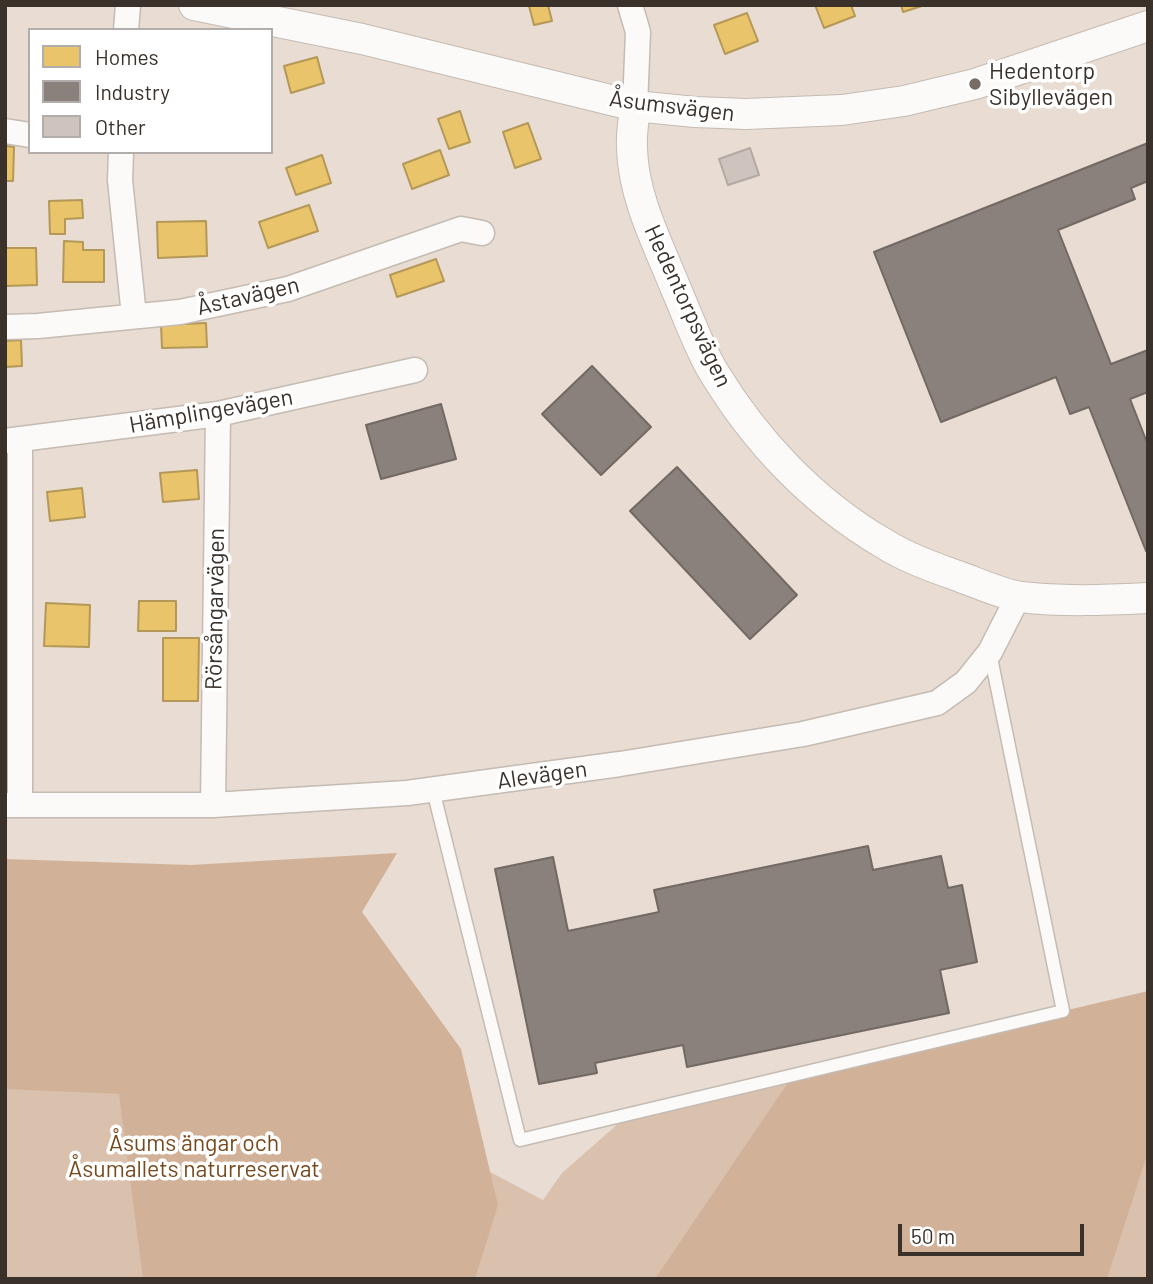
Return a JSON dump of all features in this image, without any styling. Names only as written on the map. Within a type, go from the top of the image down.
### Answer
[{"type":"street","points":[[126,28],[128,5]]},
{"type":"street","name":"Åsumsvägen","points":[[194,5],[362,39],[635,106],[746,114],[842,110],[904,101],[975,84],[1148,26]]},
{"type":"street","points":[[630,5],[638,32],[635,106]]},
{"type":"street","name":"Hedentorpsvägen","points":[[635,106],[631,146],[633,169],[642,206],[683,305],[712,369],[747,423],[786,467],[846,519],[884,544],[924,564],[1018,597],[1081,600],[1148,598]]},
{"type":"street","points":[[5,131],[28,135]]},
{"type":"street","points":[[121,154],[120,180],[134,316]]},
{"type":"street","name":"Åstavägen","points":[[5,327],[180,312],[288,289],[461,229],[482,233]]},
{"type":"street","name":"Hämplingevägen","points":[[13,441],[218,414],[415,370]]},
{"type":"street","name":"Rörsångarvägen","points":[[213,805],[218,414]]},
{"type":"street","points":[[12,805],[13,441]]},
{"type":"street","name":"Alevägen","points":[[12,805],[213,805],[407,793],[620,764],[790,736],[937,703],[965,682],[990,652],[1018,597]]},
{"type":"lane","points":[[433,790],[520,1140],[1063,1011],[990,652]]},
{"type":"green space","points":[[397,853],[362,912],[461,1049],[498,1205],[475,1279],[143,1279],[119,1094],[5,1089],[5,859],[191,865]]},
{"type":"green space","points":[[1148,991],[1148,1152],[1107,1279],[655,1279],[793,1075]]},
{"type":"green space","name":"Åsums ängar och Åsumallets naturreservat","points":[[5,1034],[454,1153],[543,1200],[562,1173],[628,1115],[793,1075],[736,1161],[1148,1054],[1148,1279],[5,1279]]},
{"type":"building: Homes","points":[[548,5],[552,21],[534,25],[529,6]]},
{"type":"building: Homes","points":[[815,5],[851,5],[855,16],[824,28]]},
{"type":"building: Homes","points":[[901,5],[925,5],[903,12]]},
{"type":"building: Homes","points":[[747,13],[758,41],[725,54],[714,25]]},
{"type":"building: Homes","points":[[317,57],[324,83],[291,93],[284,66]]},
{"type":"building: Homes","points":[[460,111],[470,142],[449,149],[438,119]]},
{"type":"building: Homes","points":[[528,123],[541,159],[515,168],[503,132]]},
{"type":"building: Homes","points":[[5,146],[14,147],[13,181],[5,181]]},
{"type":"building: Homes","points":[[440,150],[449,175],[412,189],[403,164]]},
{"type":"building: Homes","points":[[322,155],[331,183],[296,195],[286,168]]},
{"type":"building: Homes","points":[[82,200],[83,218],[65,219],[65,234],[50,234],[49,201]]},
{"type":"building: Homes","points":[[309,205],[318,231],[268,248],[259,222]]},
{"type":"building: Homes","points":[[206,221],[207,256],[158,258],[157,222]]},
{"type":"building: Homes","points":[[64,241],[83,242],[83,250],[104,250],[104,282],[63,282]]},
{"type":"building: Homes","points":[[5,248],[36,248],[37,285],[5,286]]},
{"type":"building: Homes","points":[[436,259],[444,281],[397,297],[390,275]]},
{"type":"building: Homes","points":[[206,323],[207,347],[162,348],[161,325]]},
{"type":"building: Homes","points":[[21,340],[22,366],[5,367],[5,341]]},
{"type":"building: Homes","points":[[197,470],[199,499],[163,502],[160,473]]},
{"type":"building: Homes","points":[[82,488],[85,517],[50,521],[47,492]]},
{"type":"building: Homes","points":[[139,601],[176,601],[176,631],[138,631]]},
{"type":"building: Homes","points":[[5,603],[13,603],[13,648],[5,648]]},
{"type":"building: Homes","points":[[46,603],[90,605],[89,647],[44,646]]},
{"type":"building: Homes","points":[[163,638],[199,638],[198,701],[163,701]]},
{"type":"building: Industry","points":[[1148,143],[1148,181],[1131,188],[1135,199],[1058,230],[1111,364],[1148,350],[1148,392],[1130,399],[1148,445],[1146,551],[1089,407],[1070,414],[1056,377],[941,422],[874,252]]},
{"type":"building: Industry","points":[[592,366],[651,427],[601,475],[542,414]]},
{"type":"building: Industry","points":[[441,404],[456,459],[381,479],[366,425]]},
{"type":"building: Industry","points":[[677,467],[797,595],[750,639],[630,511]]},
{"type":"building: Industry","points":[[868,846],[873,870],[941,856],[948,888],[962,885],[977,962],[940,970],[949,1013],[687,1067],[683,1045],[595,1063],[597,1073],[539,1084],[495,869],[553,857],[568,931],[659,912],[654,890]]},
{"type":"building: Other","points":[[750,148],[759,175],[728,185],[719,159]]},
{"type":"place","name":"Hedentorp Sibyllevägen","points":[[975,84]]}]
